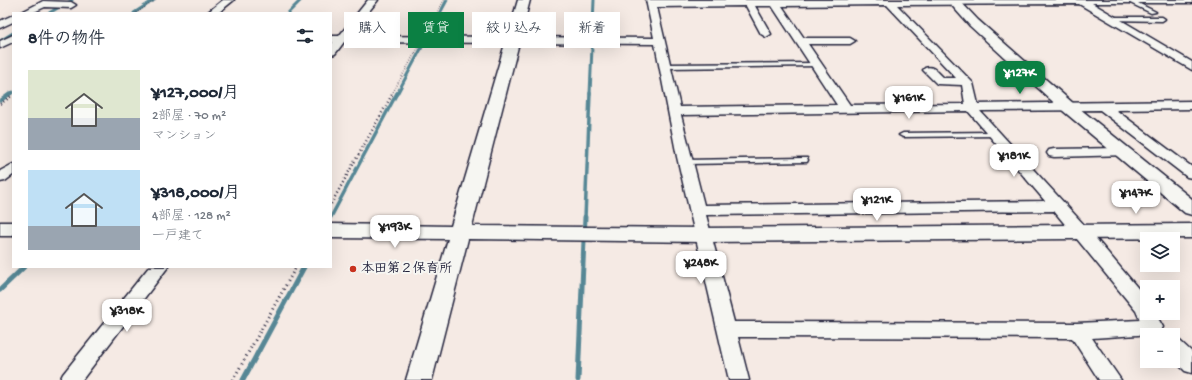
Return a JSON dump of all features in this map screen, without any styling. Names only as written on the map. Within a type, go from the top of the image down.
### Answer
[{"type":"street","points":[[213,12],[229,0]]},
{"type":"street","points":[[332,50],[336,40],[373,0]]},
{"type":"street","points":[[521,12],[524,0]]},
{"type":"street","points":[[739,380],[697,210],[652,2],[749,3],[1192,0]]},
{"type":"street","points":[[888,1],[969,85],[972,108],[993,134],[1081,232],[1143,307],[1155,328]]},
{"type":"street","points":[[954,1],[974,23],[1068,107],[1192,209]]},
{"type":"street","points":[[1081,1],[1192,67]]},
{"type":"street","points":[[27,12],[43,4],[75,2]]},
{"type":"street","points":[[58,12],[75,2]]},
{"type":"street","points":[[774,2],[846,109]]},
{"type":"street","points":[[749,3],[766,34]]},
{"type":"street","points":[[0,25],[12,19]]},
{"type":"street","points":[[0,45],[12,39]]},
{"type":"street","points":[[336,40],[472,40]]},
{"type":"street","points":[[556,40],[661,41]]},
{"type":"street","points":[[801,41],[850,41]]},
{"type":"street","points":[[419,380],[511,48]]},
{"type":"street","points":[[929,70],[941,82],[964,81]]},
{"type":"street","points":[[676,111],[1192,105]]},
{"type":"street","points":[[1103,106],[1192,174]]},
{"type":"street","points":[[1054,153],[1123,152]]},
{"type":"street","points":[[0,178],[12,169]]},
{"type":"street","points":[[697,210],[1057,206]]},
{"type":"street","points":[[0,229],[12,229]]},
{"type":"street","points":[[332,231],[703,235],[1192,231]]},
{"type":"street","points":[[70,380],[158,268]]},
{"type":"street","points":[[727,329],[1140,331]]},
{"type":"street","points":[[1077,331],[1111,380]]},
{"type":"street","points":[[1180,354],[1192,365]]},
{"type":"lane","points":[[1130,1],[1154,12]]},
{"type":"lane","points":[[1111,19],[1162,19]]},
{"type":"lane","points":[[666,66],[817,65]]},
{"type":"lane","points":[[903,135],[993,134]]},
{"type":"lane","points":[[686,162],[804,160]]},
{"type":"path","points":[[138,12],[156,0]]},
{"type":"path","points":[[437,12],[444,0]]},
{"type":"path","points":[[332,202],[418,48]]},
{"type":"path","points":[[0,104],[12,96]]},
{"type":"path","points":[[234,380],[295,268]]},
{"type":"waterway","points":[[51,12],[72,0]]},
{"type":"waterway","points":[[136,12],[154,0]]},
{"type":"waterway","points":[[289,12],[301,0]]},
{"type":"waterway","points":[[397,94],[447,0]]},
{"type":"waterway","points":[[590,94],[594,0]]},
{"type":"waterway","points":[[0,41],[12,34]]},
{"type":"waterway","points":[[0,101],[11,93]]},
{"type":"waterway","points":[[332,215],[397,93]]},
{"type":"waterway","points":[[585,218],[590,93]]},
{"type":"waterway","points":[[578,380],[585,217]]},
{"type":"waterway","points":[[0,290],[23,268]]},
{"type":"waterway","points":[[243,380],[303,268]]},
{"type":"place","name":"本田第２保育所","points":[[353,269]]}]
